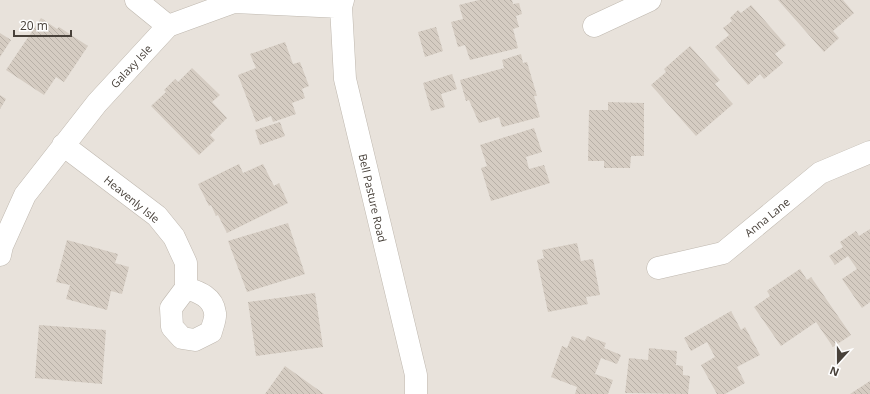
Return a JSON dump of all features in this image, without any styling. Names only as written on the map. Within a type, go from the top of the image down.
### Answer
[{"type":"street","points":[[136,0],[168,26]]},
{"type":"street","points":[[594,26],[650,0]]},
{"type":"street","name":"Galaxy Isle","points":[[0,256],[2,246],[25,195],[97,103],[168,26],[234,2],[342,3]]},
{"type":"street","name":"Bell Pasture Road","points":[[342,3],[345,79],[416,375],[416,394]]},
{"type":"street","name":"Heavenly Isle","points":[[63,145],[157,216],[174,237],[186,264],[186,288]]},
{"type":"street","name":"Anna Lane","points":[[658,268],[723,253],[820,173],[870,152]]},
{"type":"shaded area","points":[[0,0],[870,0],[870,394],[0,394]]},
{"type":"building","points":[[479,0],[512,0],[513,4],[519,3],[522,14],[516,16],[519,27],[513,29],[518,48],[470,60],[465,45],[458,47],[451,22],[463,19],[459,5]]},
{"type":"building","points":[[778,0],[843,0],[854,13],[833,31],[839,38],[824,52]]},
{"type":"building","points":[[751,5],[786,45],[775,54],[783,63],[764,79],[760,74],[748,85],[715,47],[729,35],[723,28],[732,21],[730,18],[738,10],[741,13]]},
{"type":"building","points":[[41,18],[57,29],[59,27],[88,46],[64,82],[56,77],[44,95],[6,70]]},
{"type":"building","points":[[436,27],[443,51],[425,57],[418,32]]},
{"type":"building","points":[[0,33],[11,40],[0,57]]},
{"type":"building","points":[[285,42],[293,64],[300,62],[309,86],[302,89],[305,98],[292,103],[296,114],[273,122],[271,116],[256,122],[238,75],[256,68],[250,54]]},
{"type":"building","points":[[690,46],[720,80],[715,84],[733,104],[696,136],[651,85],[666,72],[664,69]]},
{"type":"building","points":[[521,54],[523,63],[527,62],[537,96],[534,96],[540,117],[502,127],[499,117],[479,123],[469,100],[466,101],[460,80],[504,68],[502,60]]},
{"type":"building","points":[[192,68],[220,95],[212,102],[227,118],[210,135],[215,140],[199,155],[151,106],[166,92],[164,90],[175,79],[178,82]]},
{"type":"building","points":[[452,74],[457,89],[441,94],[445,107],[431,111],[423,83]]},
{"type":"building","points":[[0,95],[6,99],[0,109]]},
{"type":"building","points":[[608,102],[644,103],[644,156],[631,156],[630,168],[604,168],[604,161],[588,161],[589,110],[608,110]]},
{"type":"building","points":[[280,122],[285,136],[260,145],[255,130]]},
{"type":"building","points":[[534,128],[542,152],[526,157],[529,169],[544,165],[550,183],[491,201],[481,168],[487,166],[480,145]]},
{"type":"building","points":[[239,164],[243,173],[263,164],[274,186],[279,183],[288,203],[227,233],[218,215],[216,216],[211,205],[209,206],[198,184]]},
{"type":"building","points":[[288,223],[305,274],[247,292],[228,241]]},
{"type":"building","points":[[870,229],[870,302],[862,308],[842,279],[857,269],[848,256],[835,265],[829,256],[843,247],[840,242],[856,231],[859,236]]},
{"type":"building","points":[[67,240],[118,254],[115,263],[129,267],[122,294],[111,291],[107,310],[66,299],[70,285],[56,282]]},
{"type":"building","points":[[577,243],[581,261],[593,259],[600,295],[586,297],[588,304],[548,312],[537,260],[544,258],[542,250]]},
{"type":"building","points":[[800,269],[807,280],[811,277],[851,335],[833,347],[816,322],[781,346],[754,307],[770,296],[767,291]]},
{"type":"building","points":[[315,293],[323,347],[256,356],[248,302]]},
{"type":"building","points":[[731,311],[741,330],[745,327],[760,355],[737,367],[745,383],[725,394],[717,394],[701,365],[715,357],[707,342],[691,351],[684,338]]},
{"type":"building","points":[[39,325],[106,330],[102,384],[35,378]]},
{"type":"building","points":[[572,336],[585,341],[587,336],[606,343],[604,348],[621,355],[617,364],[601,358],[595,374],[613,380],[608,394],[575,394],[577,387],[551,377],[562,346],[567,348]]},
{"type":"building","points":[[649,348],[677,351],[676,365],[683,366],[683,375],[690,376],[688,394],[625,393],[629,358],[648,360]]},
{"type":"building","points":[[285,366],[324,394],[265,394]]},
{"type":"building","points":[[870,381],[870,394],[850,394]]}]
